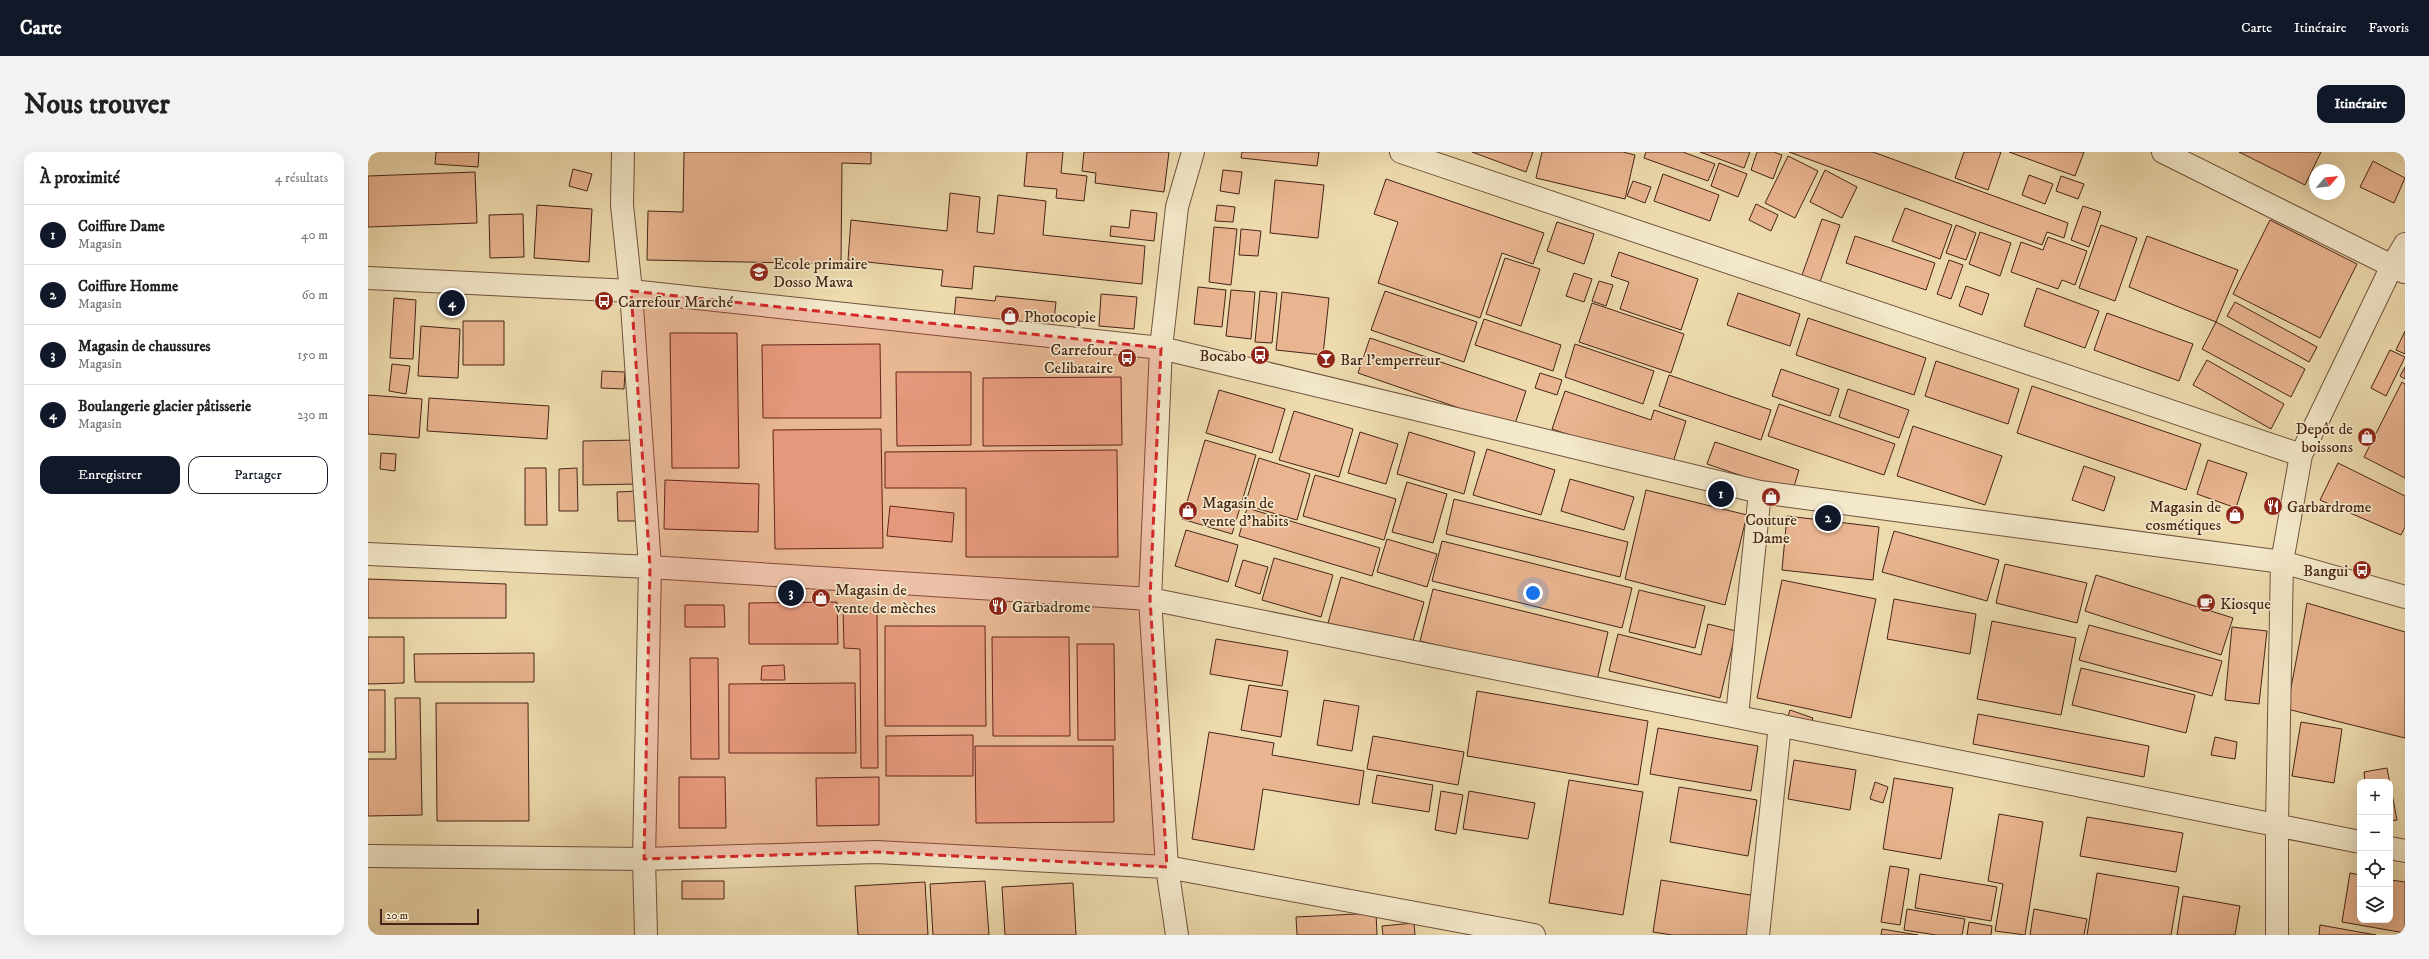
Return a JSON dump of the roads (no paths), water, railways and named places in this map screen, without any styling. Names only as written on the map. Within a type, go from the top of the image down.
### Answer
[{"type":"street","points":[[623,152],[622,205],[631,291],[650,567],[644,859],[646,935]]},
{"type":"street","points":[[1177,935],[1167,867],[1150,599],[1161,348],[1177,207],[1193,152]]},
{"type":"street","points":[[1401,152],[2301,454]]},
{"type":"street","points":[[2162,152],[2398,269]]},
{"type":"street","points":[[2277,935],[2277,824],[2282,562],[2301,454],[2398,269],[2405,244]]},
{"type":"street","points":[[368,278],[631,291],[1161,348],[1760,492],[2282,562],[2405,597]]},
{"type":"street","points":[[1736,716],[1760,492]]},
{"type":"street","points":[[368,554],[650,567],[1150,599],[2277,824],[2357,841]]},
{"type":"street","points":[[1758,935],[1780,725]]},
{"type":"street","points":[[2393,849],[2405,851]]},
{"type":"street","points":[[372,860],[644,859],[876,852],[1167,867],[1534,935]]},
{"type":"place","name":"Ecole primaire Dosso Mawa","points":[[759,272]]},
{"type":"place","name":"Carrefour Marché","points":[[604,301]]},
{"type":"place","name":"Boulangerie glacier pâtisserie","points":[[452,303]]},
{"type":"place","name":"Photocopie","points":[[1010,316]]},
{"type":"place","name":"Bocabo","points":[[1260,355]]},
{"type":"place","name":"Carrefour Celibataire","points":[[1127,358]]},
{"type":"place","name":"Bar l'emperreur","points":[[1326,359]]},
{"type":"place","name":"Depôt de boissons","points":[[2367,437]]},
{"type":"place","name":"Coiffure Dame","points":[[1721,494]]},
{"type":"place","name":"Couture Dame","points":[[1771,497]]},
{"type":"place","name":"Garbardrome","points":[[2273,506]]},
{"type":"place","name":"Magasin de vente d'habits","points":[[1188,511]]},
{"type":"place","name":"Magasin de cosmétiques","points":[[2235,515]]},
{"type":"place","name":"Coiffure Homme","points":[[1828,518]]},
{"type":"place","name":"Bangui","points":[[2362,570]]},
{"type":"place","name":"Magasin de chaussures","points":[[791,593]]},
{"type":"place","name":"Magasin de vente de mèches","points":[[821,598]]},
{"type":"place","name":"Kiosque","points":[[2206,603]]},
{"type":"place","name":"Garbadrome","points":[[998,606]]}]
